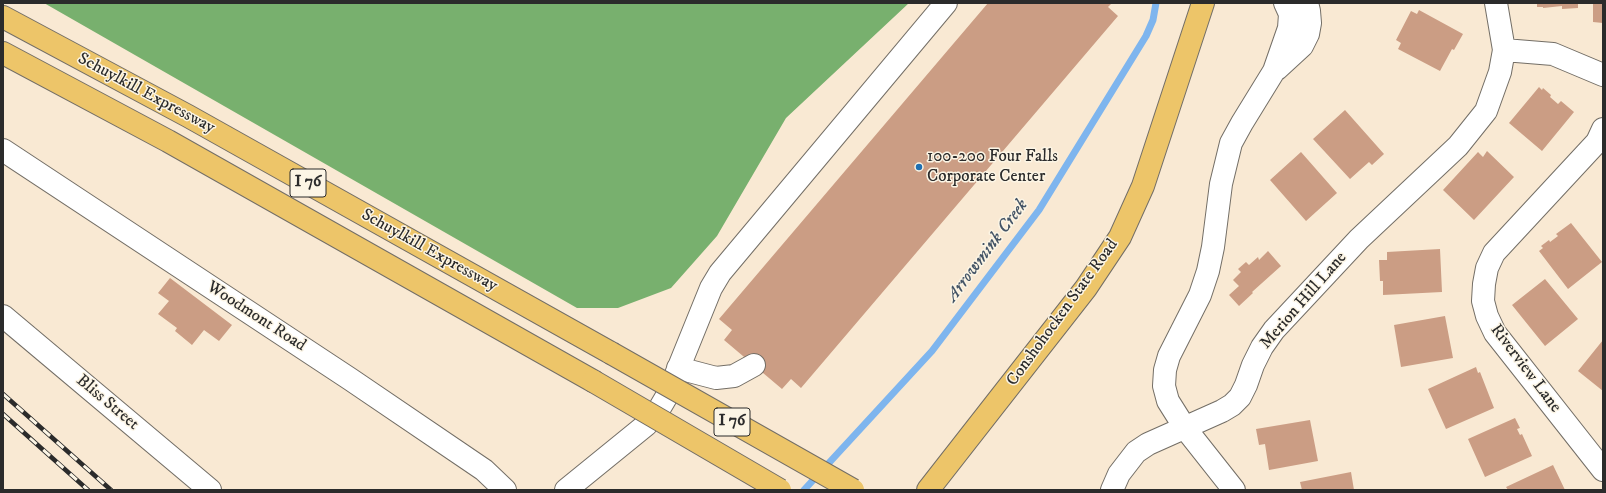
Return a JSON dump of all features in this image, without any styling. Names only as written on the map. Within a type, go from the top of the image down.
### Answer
[{"type":"main road","name":"Conshohocken State Road","points":[[928,490],[1086,288],[1120,237],[1143,186],[1203,3]]},
{"type":"main road","name":"Schuylkill Expressway","points":[[3,17],[188,116],[612,353],[853,490]]},
{"type":"main road","name":"Schuylkill Expressway","points":[[3,53],[168,141],[593,381],[780,490]]},
{"type":"street","points":[[566,490],[646,425],[658,411],[668,394],[711,288],[720,273],[946,3]]},
{"type":"street","points":[[1234,490],[1185,428],[1168,401],[1164,386],[1165,370],[1169,356],[1200,295],[1208,271],[1213,247],[1221,184],[1232,143],[1242,123],[1274,71],[1291,21],[1286,3]]},
{"type":"street","points":[[1274,71],[1302,46],[1308,34],[1310,11],[1307,3]]},
{"type":"street","name":"Merion Hill Lane","points":[[1112,490],[1119,474],[1136,452],[1148,444],[1222,411],[1232,405],[1240,397],[1262,347],[1274,330],[1359,239],[1458,146],[1486,111],[1500,72],[1504,50],[1496,3]]},
{"type":"street","points":[[1504,50],[1553,54],[1603,75]]},
{"type":"street","name":"Riverview Lane","points":[[1603,129],[1596,142],[1494,253],[1487,268],[1483,301],[1486,316],[1495,333],[1603,470]]},
{"type":"street","name":"Woodmont Road","points":[[3,150],[350,379],[484,470],[505,490]]},
{"type":"street","name":"Bliss Street","points":[[3,316],[210,490]]},
{"type":"street","points":[[678,368],[716,378],[734,376],[754,365]]},
{"type":"green space","points":[[44,3],[909,3],[786,118],[717,236],[671,288],[618,308],[577,308]]},
{"type":"building","name":"100-200 Four Falls Corporate Center","points":[[988,3],[1112,3],[1108,7],[1118,16],[801,388],[791,379],[782,389],[724,340],[732,330],[719,319]]},
{"type":"building","points":[[1537,3],[1578,3],[1578,8],[1562,9],[1562,6],[1543,8],[1537,7]]},
{"type":"building","points":[[1593,3],[1603,3],[1603,23],[1593,22]]},
{"type":"building","points":[[1419,10],[1463,34],[1454,50],[1452,49],[1440,71],[1398,49],[1401,43],[1396,40],[1411,11],[1417,14]]},
{"type":"building","points":[[1539,87],[1542,90],[1543,88],[1551,95],[1550,97],[1558,104],[1561,101],[1574,112],[1542,151],[1509,123]]},
{"type":"building","points":[[1345,110],[1384,154],[1372,165],[1369,162],[1350,179],[1313,139]]},
{"type":"building","points":[[1487,151],[1514,177],[1474,220],[1443,190],[1478,152],[1483,157]]},
{"type":"building","points":[[1301,152],[1337,193],[1306,221],[1270,180]]},
{"type":"building","points":[[1571,223],[1602,262],[1568,289],[1539,251],[1543,248],[1541,246],[1558,236],[1556,234]]},
{"type":"building","points":[[1440,249],[1442,292],[1383,295],[1383,281],[1380,281],[1379,260],[1387,260],[1387,252]]},
{"type":"building","points":[[1268,251],[1281,266],[1239,306],[1229,295],[1239,286],[1233,280],[1241,272],[1238,269],[1246,262],[1249,265],[1258,257],[1259,260]]},
{"type":"building","points":[[170,278],[232,325],[219,341],[204,330],[192,345],[175,331],[177,328],[158,314],[169,301],[158,293]]},
{"type":"building","points":[[1545,279],[1578,319],[1545,346],[1512,305]]},
{"type":"building","points":[[1445,316],[1453,358],[1401,367],[1394,325]]},
{"type":"building","points":[[1603,340],[1603,391],[1578,371]]},
{"type":"building","points":[[1476,367],[1478,373],[1480,372],[1494,408],[1446,429],[1428,389]]},
{"type":"building","points":[[1515,418],[1520,428],[1517,429],[1520,435],[1522,434],[1532,456],[1485,477],[1468,439]]},
{"type":"building","points":[[1310,420],[1318,461],[1269,470],[1265,444],[1259,445],[1256,429]]},
{"type":"building","points":[[1553,465],[1565,490],[1508,490],[1506,487]]},
{"type":"building","points":[[1351,472],[1354,490],[1302,490],[1300,482]]},
{"type":"waterway","name":"Arrowmink Creek","points":[[804,490],[932,351],[1039,210],[1146,36],[1153,20],[1156,3]]},
{"type":"railway","points":[[3,394],[111,490]]},
{"type":"railway","points":[[3,414],[88,490]]},
{"type":"place","name":"100-200 Four Falls Corporate Center","points":[[919,167]]}]
